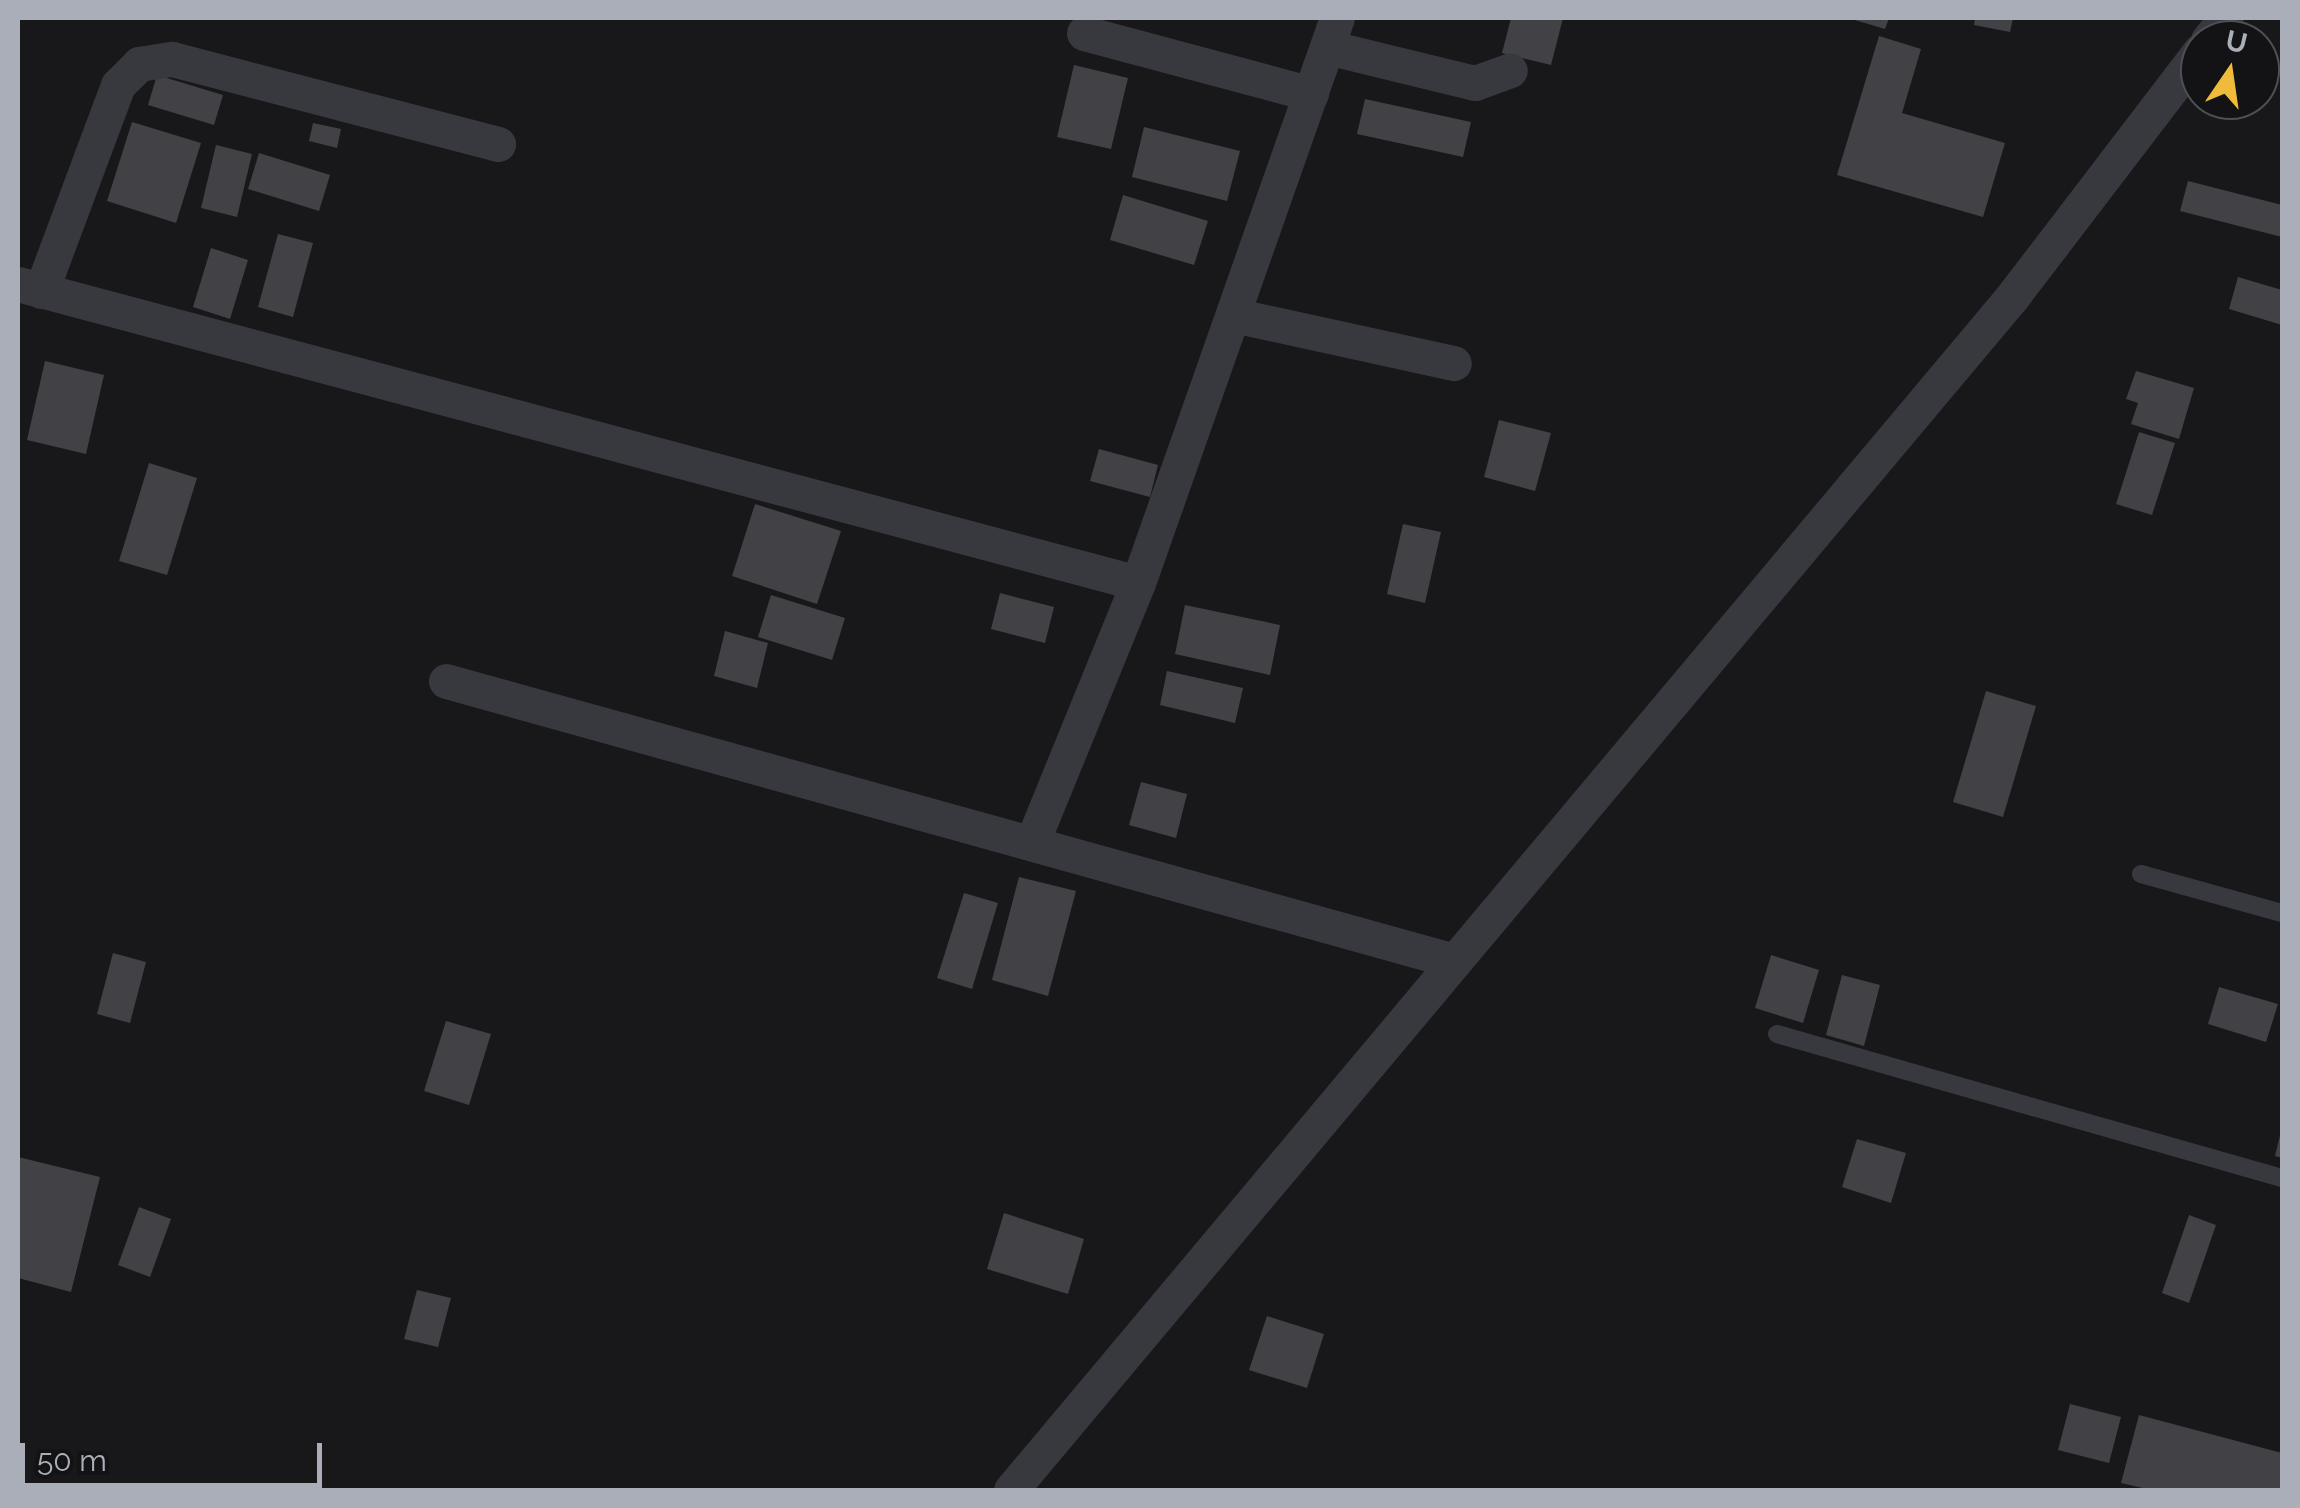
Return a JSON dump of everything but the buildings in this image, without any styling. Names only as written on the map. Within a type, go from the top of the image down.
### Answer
[{"type":"street","points":[[1033,840],[1138,583],[1332,32],[1475,83],[1510,70]]},
{"type":"street","points":[[1084,34],[1311,94]]},
{"type":"street","points":[[498,144],[172,60],[139,64],[118,84],[29,287],[1138,583]]},
{"type":"street","points":[[1011,1490],[2012,298],[2180,77]]},
{"type":"street","points":[[1232,314],[1454,363]]},
{"type":"street","points":[[446,681],[1033,840],[1454,961]]},
{"type":"lane","points":[[2141,874],[2282,913]]},
{"type":"lane","points":[[1777,1034],[2282,1178]]}]
